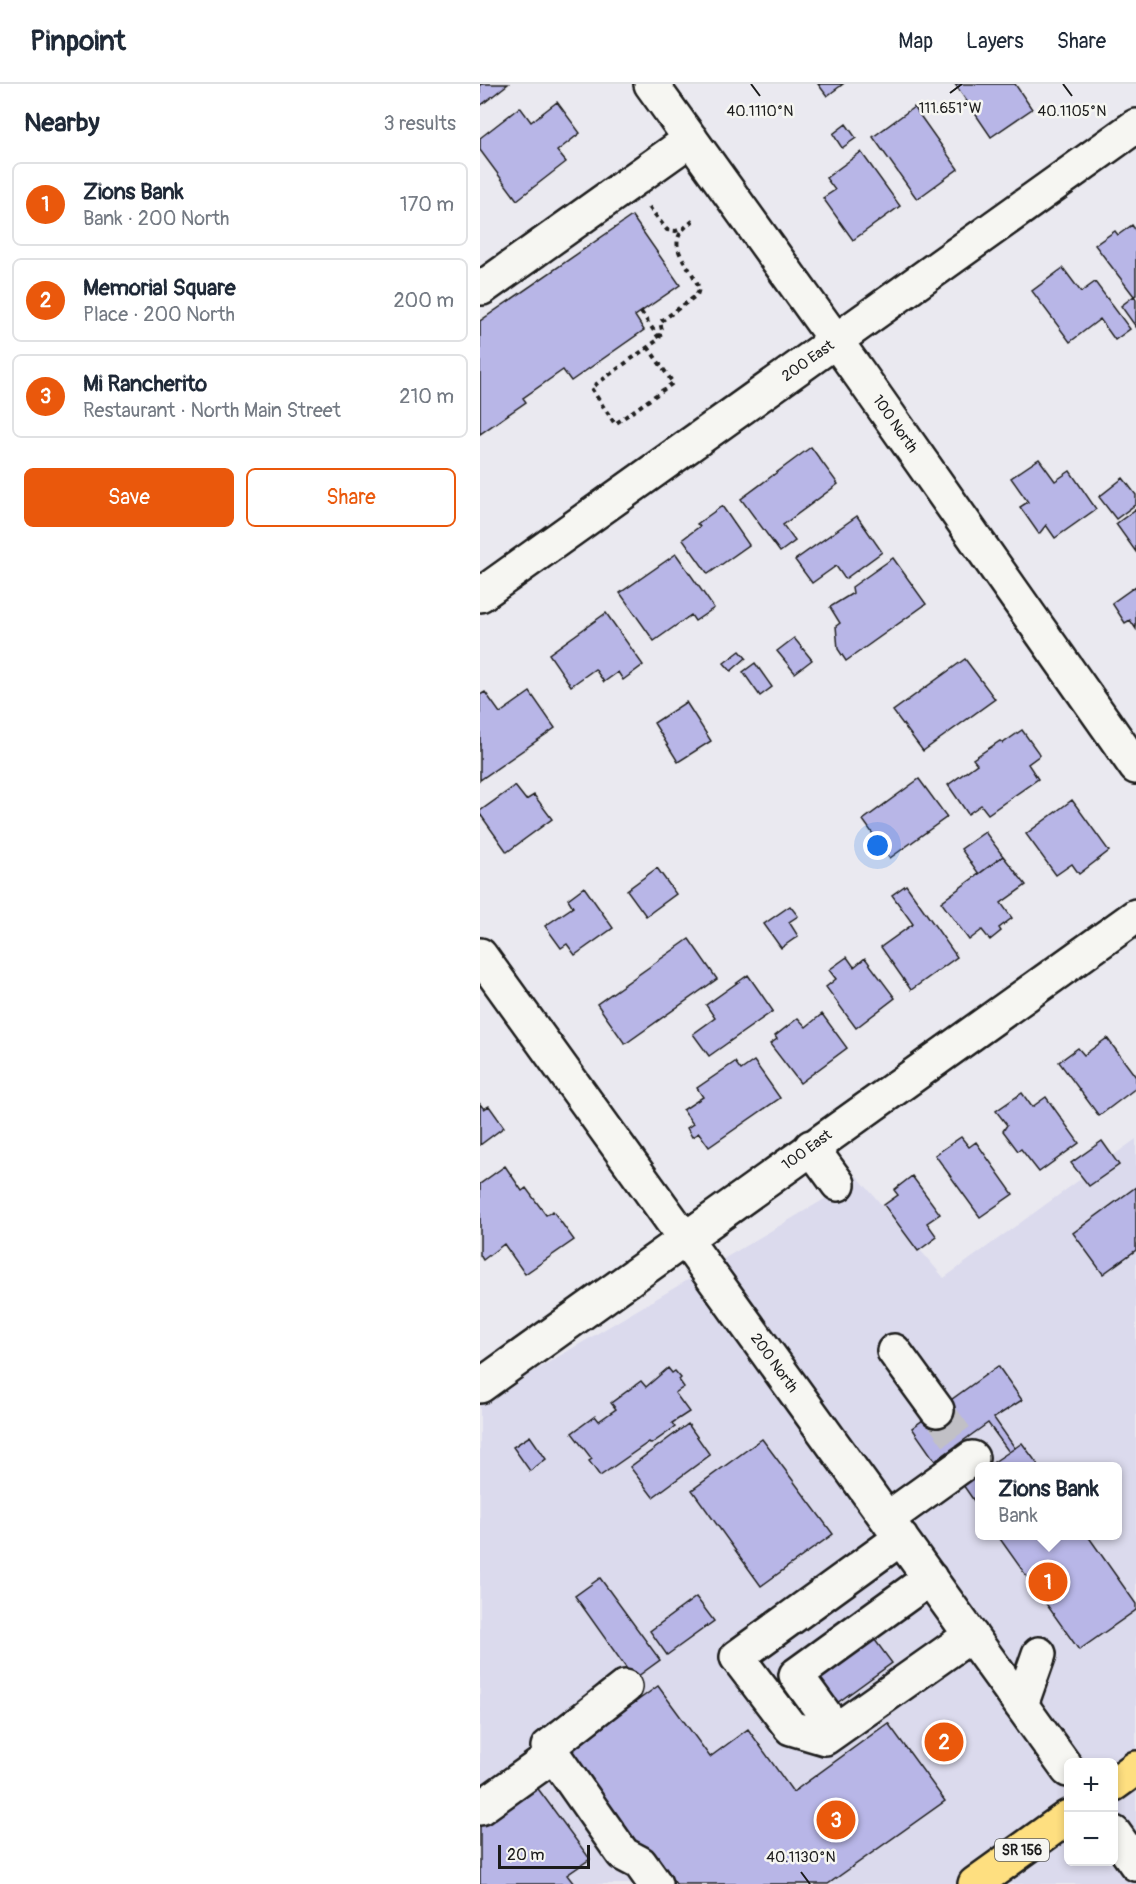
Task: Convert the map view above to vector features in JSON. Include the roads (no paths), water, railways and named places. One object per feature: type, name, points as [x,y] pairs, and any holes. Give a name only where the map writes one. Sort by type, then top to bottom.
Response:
[{"type":"main road","points":[[1118,1781],[1136,1768]]},
{"type":"main road","name":"SR 156","points":[[975,1884],[1064,1819]]},
{"type":"street","name":"100 North","points":[[651,84],[1136,767]]},
{"type":"street","name":"200 East","points":[[480,595],[1136,126]]},
{"type":"street","points":[[480,286],[482,288],[691,139]]},
{"type":"street","name":"100 East","points":[[480,1386],[1136,916]]},
{"type":"street","name":"200 North","points":[[480,955],[1064,1764]]},
{"type":"street","points":[[811,1147],[838,1184]]},
{"type":"street","points":[[894,1350],[938,1410]]},
{"type":"street","points":[[971,1635],[825,1738],[791,1728],[737,1657],[894,1528],[972,1458]]},
{"type":"street","points":[[836,1730],[796,1675],[930,1578]]},
{"type":"street","points":[[1021,1705],[1039,1653]]},
{"type":"street","points":[[626,1688],[548,1747],[623,1854],[640,1863],[655,1884]]},
{"type":"street","points":[[480,1808],[554,1755]]},
{"type":"street","points":[[1118,1840],[1136,1864]]},
{"type":"tunnel","points":[[937,1410],[972,1458]]},
{"type":"place","name":"Zions Bank","points":[[1048,1582]]},
{"type":"place","name":"Memorial Square","points":[[944,1742]]},
{"type":"place","name":"Mi Rancherito","points":[[836,1820]]}]
